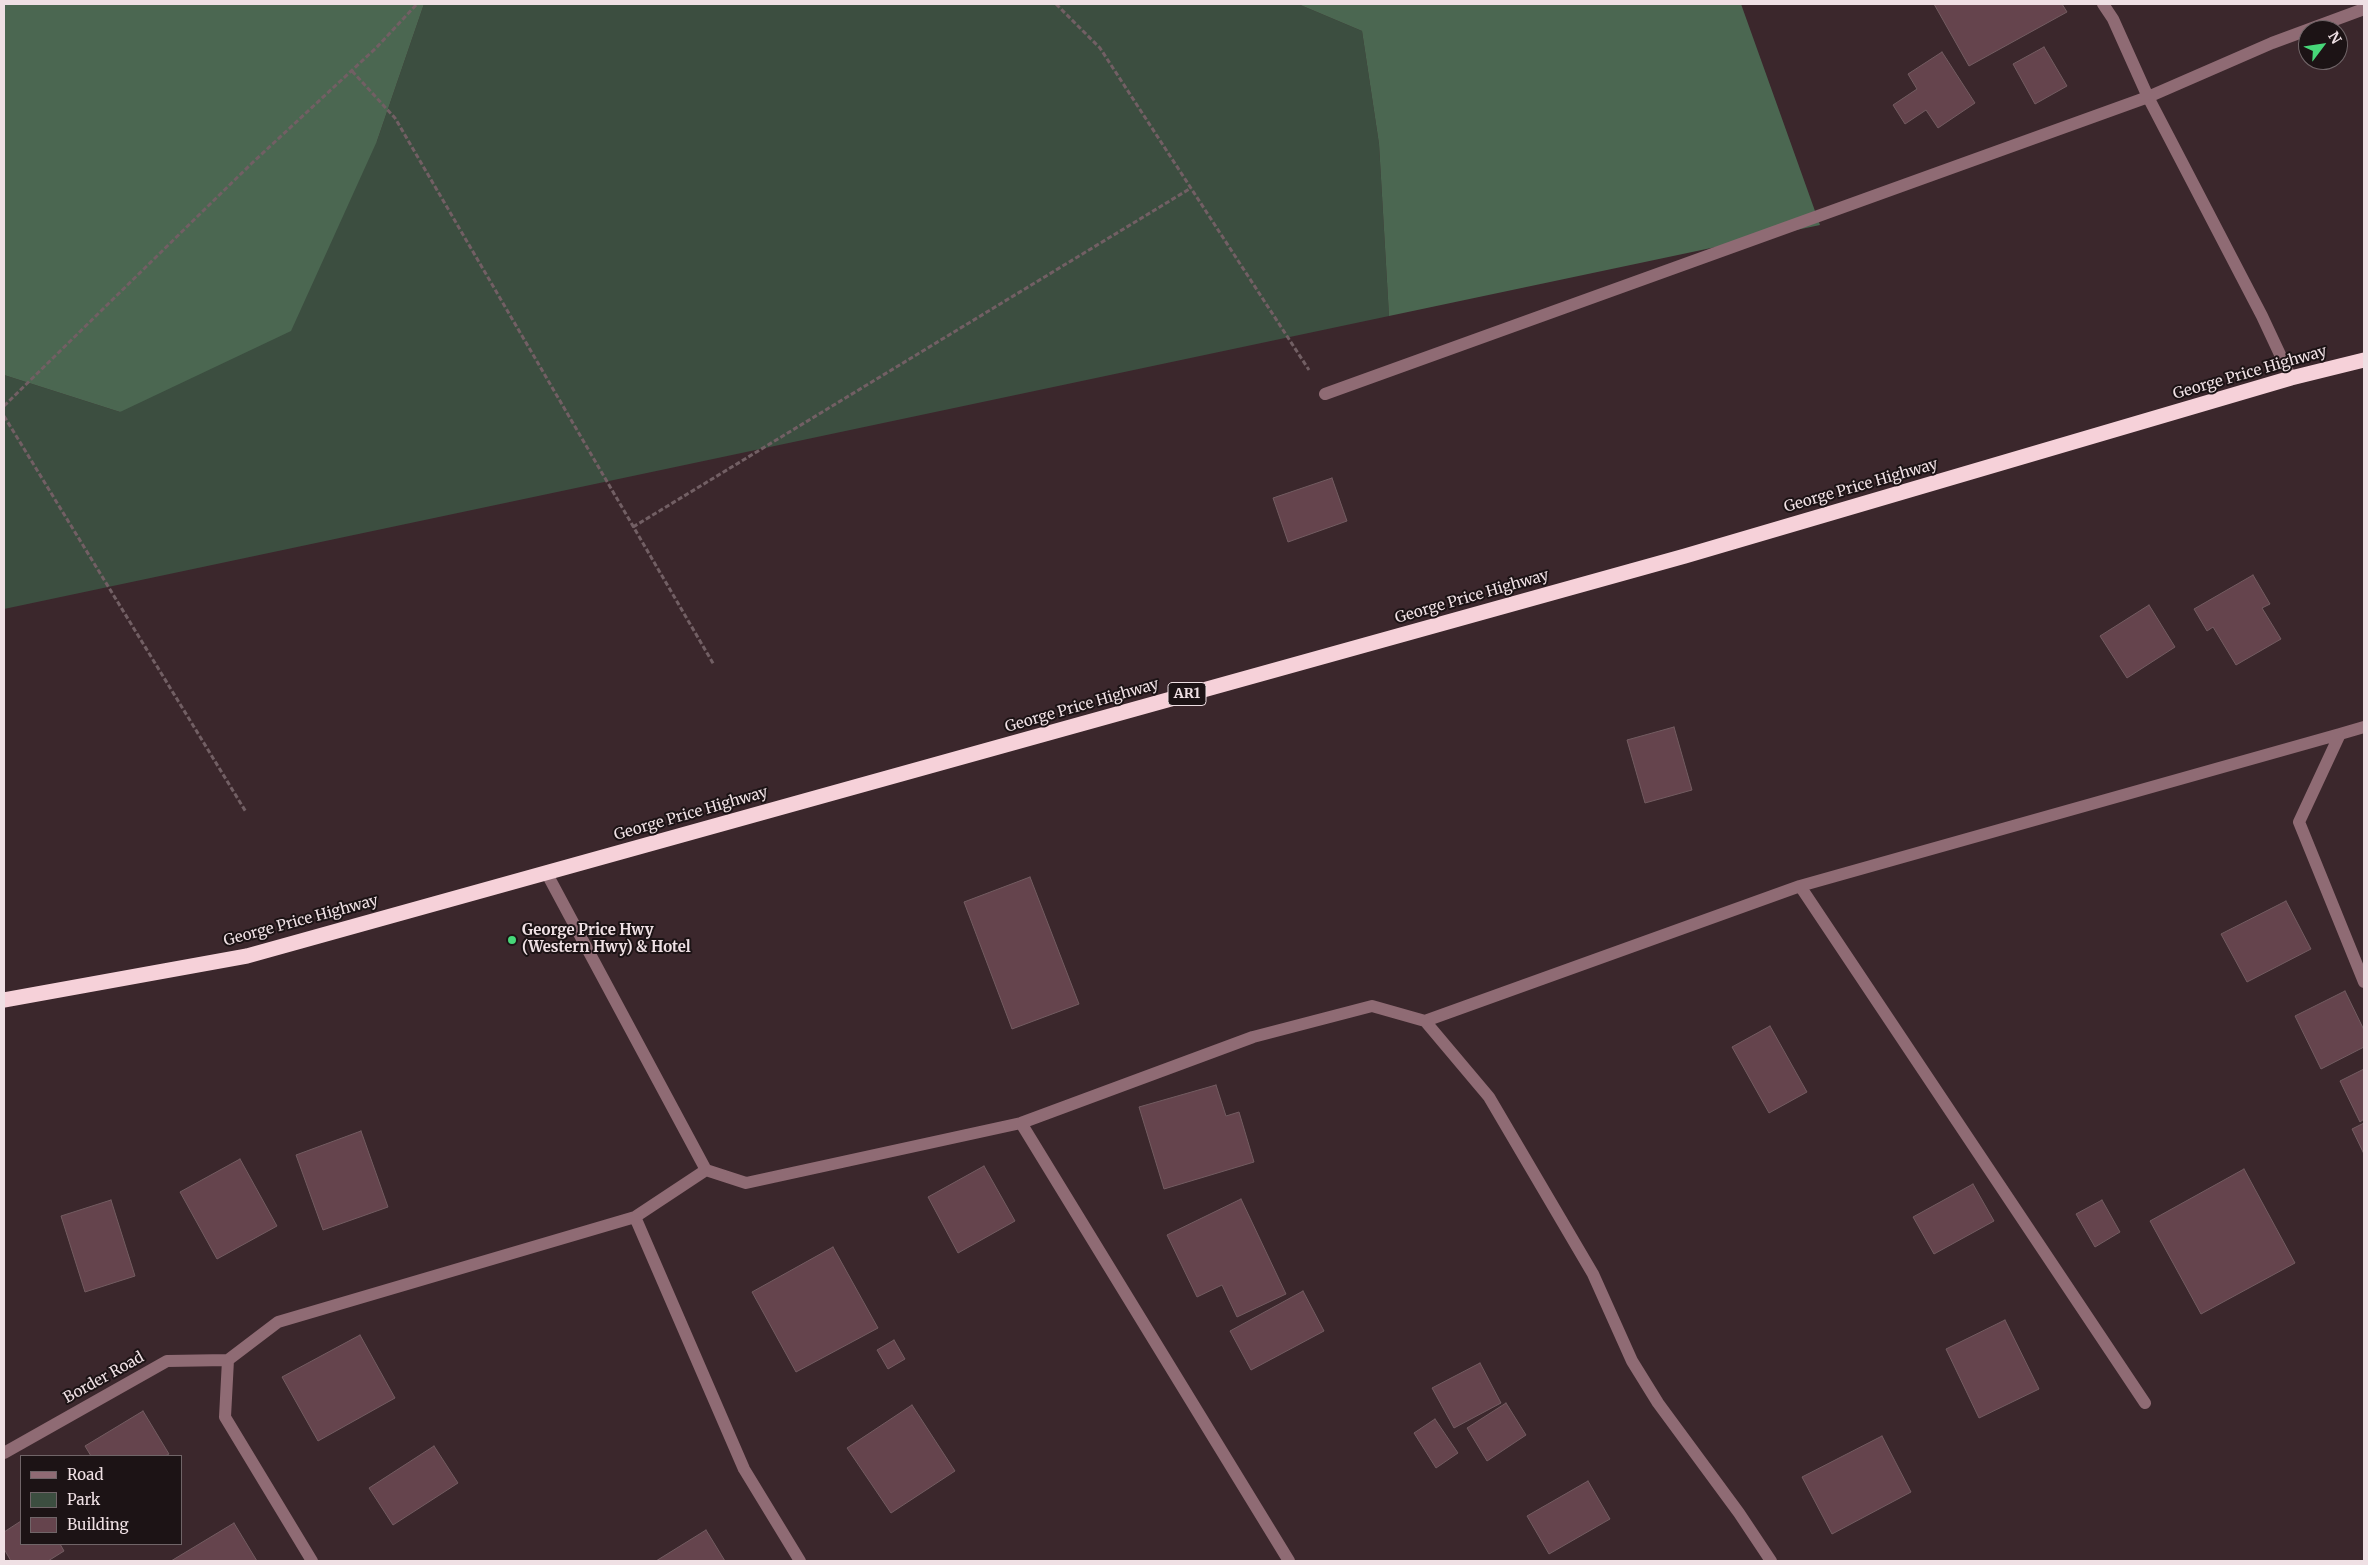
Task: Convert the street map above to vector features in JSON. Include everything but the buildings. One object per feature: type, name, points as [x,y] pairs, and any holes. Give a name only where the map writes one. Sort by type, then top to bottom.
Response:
[{"type":"highway","name":"George Price Highway","points":[[4,1000],[247,956],[1685,556],[2291,378],[2364,360]]},
{"type":"street","points":[[2103,4],[2113,19],[2148,97],[2262,316],[2291,378]]},
{"type":"street","points":[[1325,394],[2148,97],[2272,43],[2364,8]]},
{"type":"street","points":[[546,872],[706,1170],[746,1182],[1021,1123],[1254,1037],[1372,1006],[1425,1020],[1800,886],[2364,727]]},
{"type":"street","points":[[2340,734],[2299,822],[2364,982]]},
{"type":"street","points":[[1800,886],[2144,1403]]},
{"type":"street","points":[[1425,1020],[1488,1096],[1593,1274],[1632,1361],[1658,1403],[1771,1561]]},
{"type":"street","points":[[1021,1123],[1289,1561]]},
{"type":"street","points":[[312,1561],[225,1417],[228,1360],[278,1322],[636,1217],[706,1170]]},
{"type":"street","points":[[636,1217],[744,1469],[800,1561]]},
{"type":"street","name":"Border Road","points":[[4,1453],[167,1361],[228,1360]]},
{"type":"path","points":[[4,406],[251,164],[352,71],[417,4]]},
{"type":"path","points":[[1056,4],[1100,48],[1325,394]]},
{"type":"path","points":[[352,71],[395,118],[714,665]]},
{"type":"path","points":[[633,528],[1191,188]]},
{"type":"path","points":[[4,416],[246,812]]},
{"type":"green space","points":[[4,4],[424,4],[377,141],[291,331],[120,412],[4,375]]},
{"type":"green space","points":[[424,4],[1298,4],[1362,31],[1379,144],[1389,316],[4,609],[4,375],[120,412],[377,141]]},
{"type":"green space","points":[[1298,4],[1741,4],[1820,225],[1389,316],[1379,144],[1362,31]]},
{"type":"place","name":"George Price Hwy (Western Hwy) & Hotel","points":[[512,940]]}]
